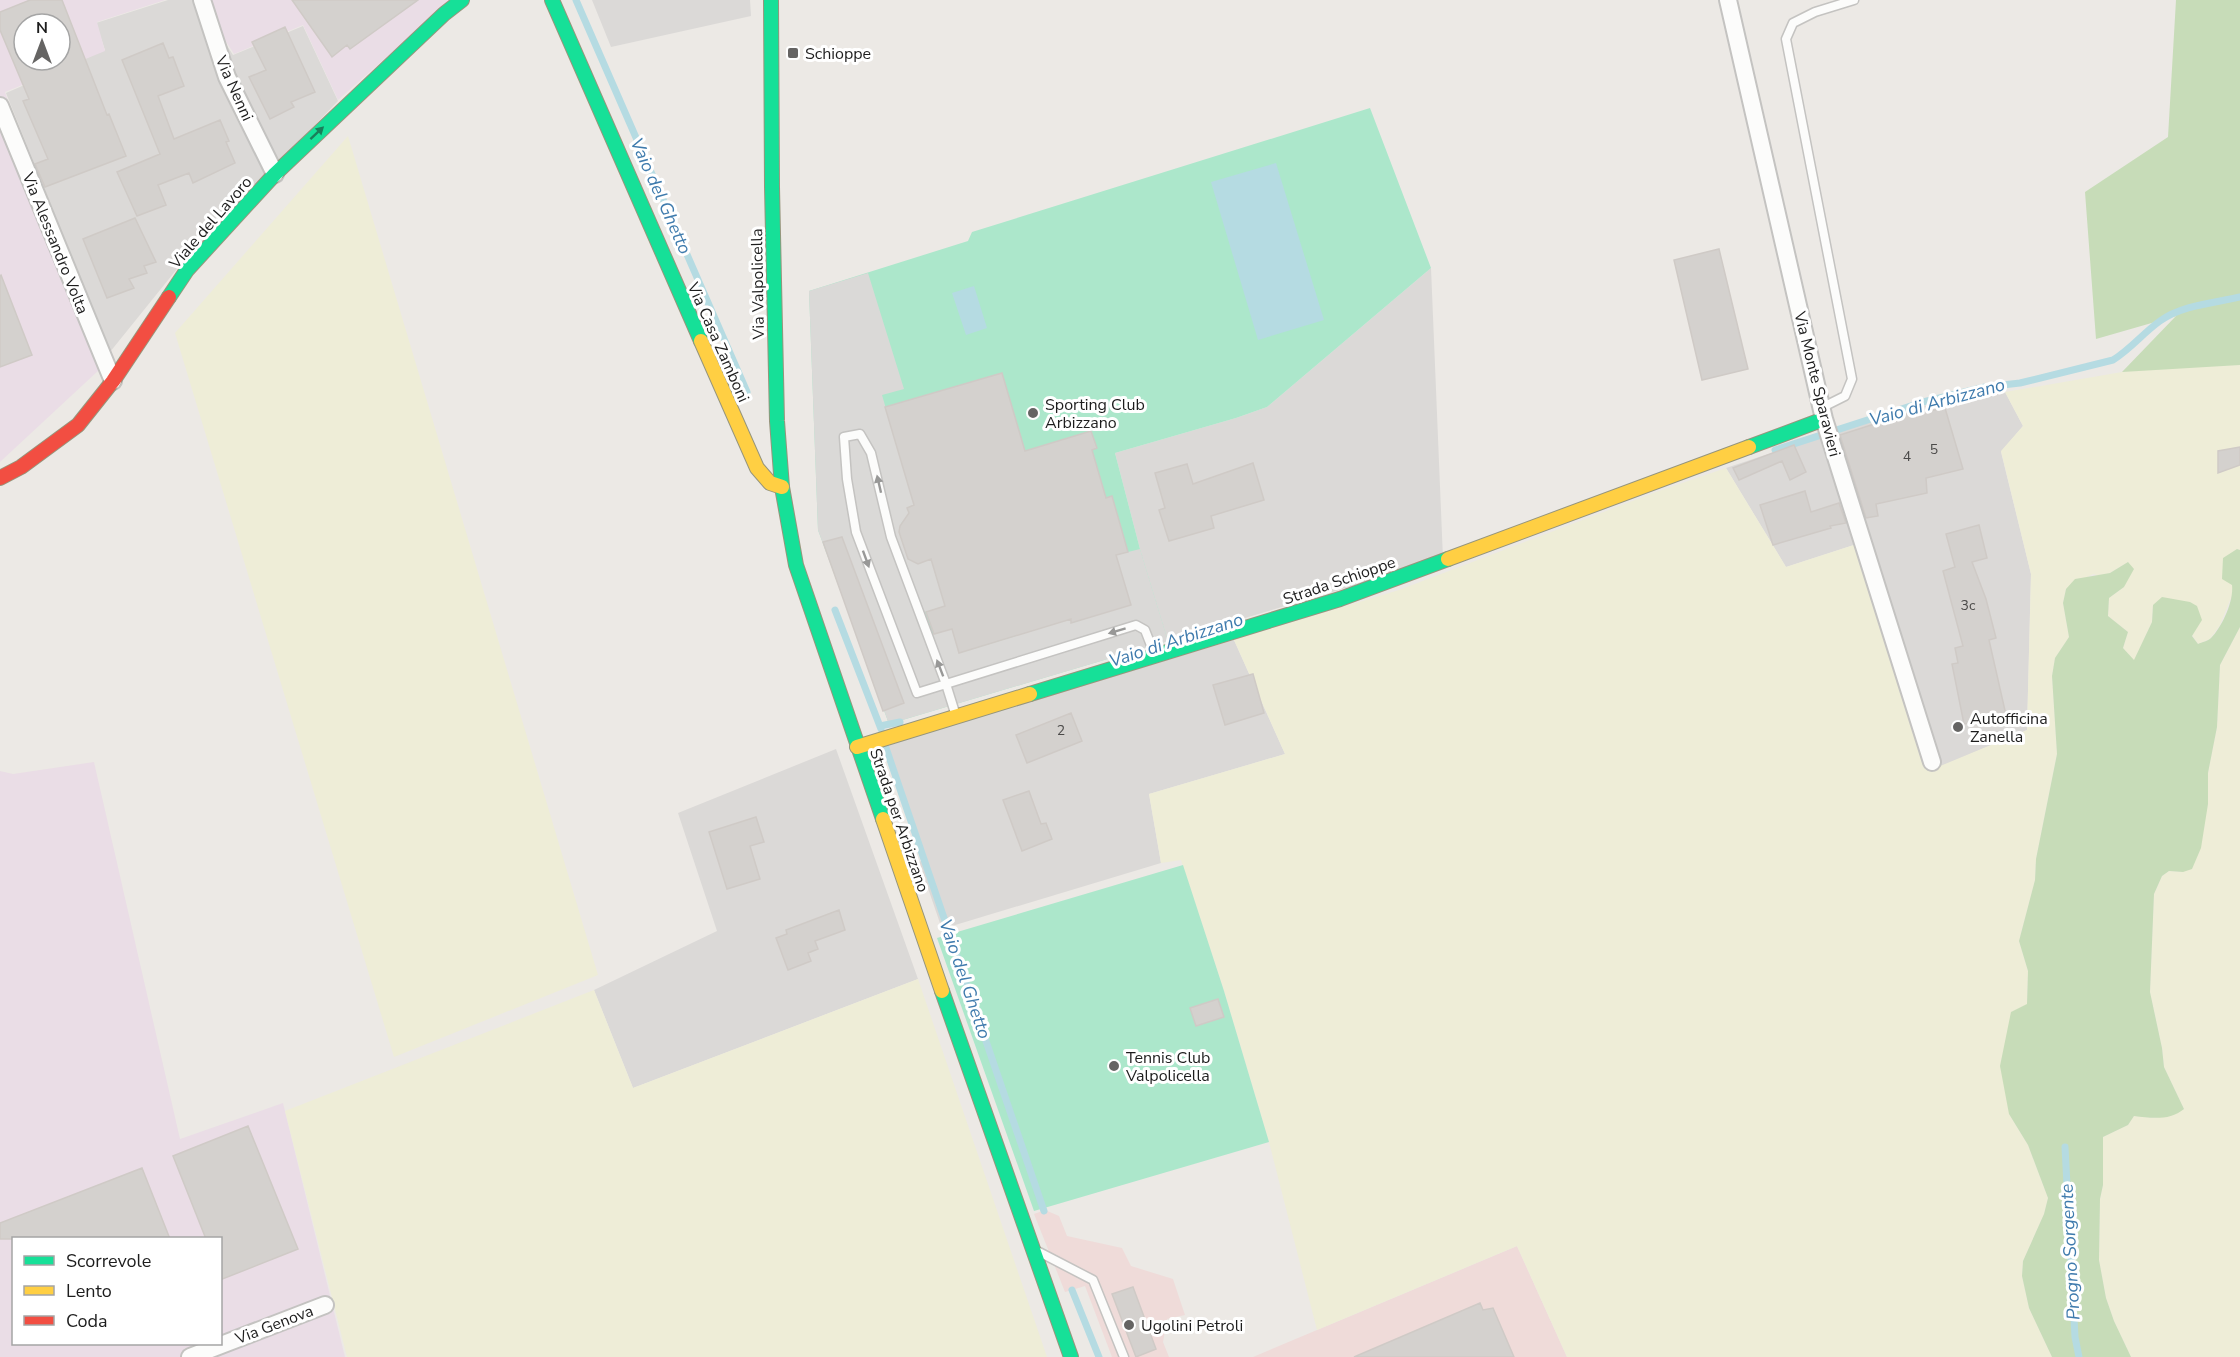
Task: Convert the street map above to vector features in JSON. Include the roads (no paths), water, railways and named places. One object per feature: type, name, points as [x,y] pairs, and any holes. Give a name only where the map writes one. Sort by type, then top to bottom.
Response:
[{"type":"street","name":"Via Nenni","points":[[202,0],[227,77],[275,174]]},
{"type":"street","name":"Viale del Lavoro","points":[[0,478],[21,467],[78,425],[113,381],[187,270],[275,174],[444,14],[462,0]]},
{"type":"street","name":"Via Casa Zamboni","points":[[552,0],[757,468],[770,483],[782,487]]},
{"type":"street","name":"Via Valpolicella","points":[[771,0],[776,374],[782,487],[796,565]]},
{"type":"street","name":"Via Monte Sparavieri","points":[[1728,0],[1823,413],[1932,762]]},
{"type":"street","name":"Via Alessandro Volta","points":[[0,106],[113,381]]},
{"type":"street","name":"Strada Schioppe","points":[[857,747],[1340,599],[1823,413]]},
{"type":"street","name":"Strada per Arbizzano","points":[[796,565],[857,747],[1071,1357]]},
{"type":"street","name":"Via Genova","points":[[222,1345],[325,1305]]},
{"type":"street","name":"Via Genova","points":[[190,1357],[221,1345]]},
{"type":"lane","points":[[1823,413],[1845,396],[1852,379],[1786,39],[1793,23],[1815,12],[1854,0]]},
{"type":"lane","points":[[956,716],[946,684],[891,537],[871,453],[860,434],[844,437],[847,479],[856,532],[917,693],[946,684],[1136,625],[1145,630],[1155,656]]},
{"type":"lane","points":[[1033,1249],[1093,1280],[1124,1357]]},
{"type":"water","points":[[1276,163],[1324,320],[1258,340],[1211,182]]},
{"type":"water","points":[[974,286],[987,328],[966,335],[952,293]]},
{"type":"waterway","name":"Vaio del Ghetto","points":[[576,0],[747,392]]},
{"type":"waterway","name":"Vaio di Arbizzano","points":[[1775,450],[1923,402],[1985,387],[2020,383],[2113,360],[2154,326],[2178,311],[2240,297]]},
{"type":"waterway","name":"Vaio del Ghetto","points":[[835,610],[881,729]]},
{"type":"waterway","name":"Vaio di Arbizzano","points":[[880,726],[900,722]]},
{"type":"waterway","name":"Vaio del Ghetto","points":[[886,748],[1044,1211]]},
{"type":"waterway","name":"Progno Sorgente","points":[[2065,1147],[2075,1337],[2079,1357]]},
{"type":"waterway","name":"Vaio del Ghetto","points":[[1072,1290],[1099,1357]]},
{"type":"place","name":"Schioppe","points":[[793,53]]},
{"type":"place","name":"Sporting Club Arbizzano","points":[[1033,413]]},
{"type":"place","name":"Autofficina Zanella","points":[[1958,727]]},
{"type":"place","name":"Tennis Club Valpolicella","points":[[1114,1066]]},
{"type":"place","name":"Ugolini Petroli","points":[[1129,1325]]}]
